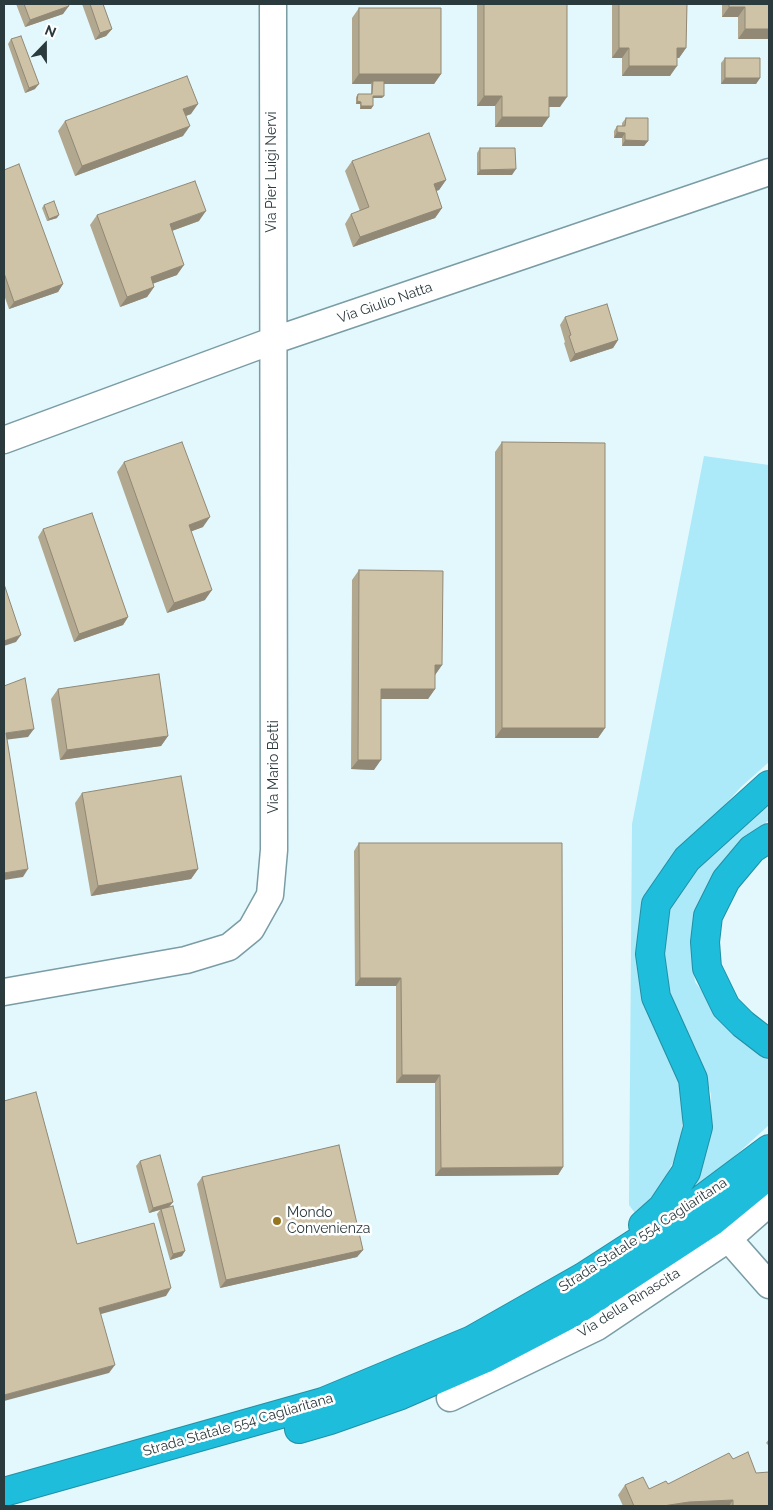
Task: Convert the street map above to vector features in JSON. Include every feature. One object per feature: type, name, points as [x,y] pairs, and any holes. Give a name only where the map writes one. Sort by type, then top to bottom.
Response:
[{"type":"highway","points":[[583,1278],[662,1208],[686,1172],[698,1127],[693,1079],[656,997],[650,954],[656,904],[687,859],[769,785]]},
{"type":"highway","points":[[769,838],[752,849],[726,880],[708,916],[705,942],[707,968],[726,1007],[743,1024],[769,1044]]},
{"type":"highway","name":"Strada Statale 554 Cagliaritana","points":[[4,1492],[323,1402],[472,1340],[583,1278],[690,1208],[769,1149]]},
{"type":"highway","name":"Strada Statale 554 Cagliaritana","points":[[20,1506],[330,1420],[401,1395],[484,1359],[574,1312],[721,1230],[769,1175]]},
{"type":"street","name":"Via Pier Luigi Nervi","points":[[272,341],[273,4]]},
{"type":"street","name":"Via Giulio Natta","points":[[4,440],[272,341],[769,172]]},
{"type":"street","name":"Via Mario Betti","points":[[4,992],[186,960],[229,947],[251,928],[270,895],[274,850],[272,341]]},
{"type":"street","name":"Via della Rinascita","points":[[450,1398],[597,1327],[721,1230],[769,1204]]},
{"type":"street","points":[[721,1230],[769,1285]]},
{"type":"shaded area","points":[[704,456],[769,465],[769,762],[741,787],[658,879],[641,929],[681,1077],[684,1105],[680,1147],[659,1191],[638,1217],[629,1205],[632,824]]},
{"type":"shaded area","points":[[769,795],[769,820],[732,851],[704,898],[691,946],[695,982],[731,1029],[769,1055],[769,1125],[691,1196],[685,1190],[710,1128],[711,1094],[696,1049],[679,1017],[661,965],[661,932],[673,896],[697,859]]},
{"type":"building","points":[[24,4],[68,4],[69,6],[30,20]]},
{"type":"building","points":[[90,4],[103,4],[112,29],[100,33]]},
{"type":"building","points":[[484,4],[567,4],[567,97],[549,97],[549,117],[502,117],[502,96],[484,96]]},
{"type":"building","points":[[619,4],[687,4],[686,48],[677,48],[677,66],[629,66],[629,48],[619,48]]},
{"type":"building","points":[[729,4],[769,4],[769,29],[745,29],[745,7],[729,7]]},
{"type":"building","points":[[359,8],[441,8],[441,74],[359,74]]},
{"type":"building","points":[[21,36],[39,84],[29,88],[11,39]]},
{"type":"building","points":[[725,58],[760,58],[760,78],[725,78]]},
{"type":"building","points":[[187,76],[198,104],[183,109],[190,126],[82,166],[65,121]]},
{"type":"building","points":[[373,81],[384,81],[384,96],[373,96],[373,106],[361,106],[361,102],[357,101],[358,94],[372,94]]},
{"type":"building","points":[[626,118],[648,118],[648,141],[625,140],[625,133],[617,132],[617,126],[625,126]]},
{"type":"building","points":[[429,133],[446,180],[434,184],[442,208],[360,237],[351,214],[369,207],[352,161]]},
{"type":"building","points":[[480,148],[515,148],[516,169],[480,170]]},
{"type":"building","points":[[19,164],[63,284],[14,302],[4,273],[4,170]]},
{"type":"building","points":[[195,181],[206,211],[170,224],[184,265],[151,277],[154,287],[127,297],[97,215]]},
{"type":"building","points":[[54,201],[59,215],[49,219],[44,205]]},
{"type":"building","points":[[607,304],[618,340],[575,354],[565,317]]},
{"type":"building","points":[[182,442],[210,517],[189,525],[212,590],[174,603],[124,462]]},
{"type":"building","points":[[502,442],[605,443],[605,728],[502,728]]},
{"type":"building","points":[[92,513],[128,617],[79,634],[43,529]]},
{"type":"building","points":[[359,570],[443,571],[442,665],[435,665],[435,689],[381,689],[381,760],[358,760]]},
{"type":"building","points":[[4,584],[21,635],[4,641]]},
{"type":"building","points":[[159,674],[168,736],[67,750],[58,689]]},
{"type":"building","points":[[25,678],[34,729],[6,733],[28,869],[4,873],[4,686]]},
{"type":"building","points":[[181,776],[198,869],[98,886],[82,793]]},
{"type":"building","points":[[359,843],[562,843],[563,1167],[441,1168],[440,1075],[402,1075],[401,978],[360,978]]},
{"type":"building","points":[[36,1092],[77,1244],[154,1223],[171,1288],[99,1308],[115,1365],[4,1395],[4,1101]]},
{"type":"building","name":"Mondo Convenienza","points":[[339,1145],[363,1250],[226,1280],[202,1177]]},
{"type":"building","points":[[160,1155],[173,1202],[153,1208],[140,1161]]},
{"type":"building","points":[[173,1206],[185,1251],[173,1254],[161,1209]]},
{"type":"building","points":[[748,1452],[756,1473],[769,1472],[769,1506],[733,1506],[733,1500],[689,1502],[663,1506],[634,1506],[625,1485],[643,1477],[649,1489],[666,1481],[668,1484],[729,1453],[733,1459]]},
{"type":"place","name":"Mondo Convenienza","points":[[277,1221]]}]
